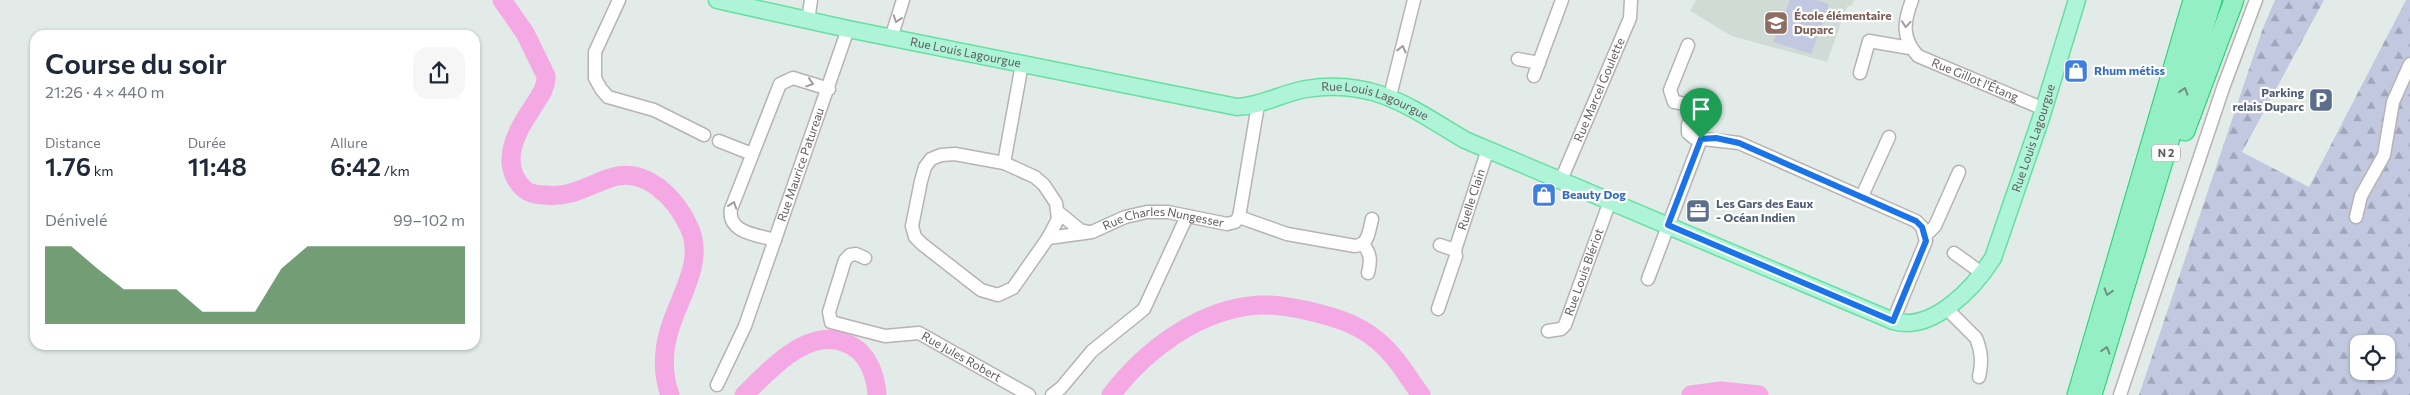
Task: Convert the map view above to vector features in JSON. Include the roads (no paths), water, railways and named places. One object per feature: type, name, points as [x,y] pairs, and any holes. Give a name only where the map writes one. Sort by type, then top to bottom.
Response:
[{"type":"highway","points":[[2122,245],[2167,74],[2183,0]]},
{"type":"highway","name":"N 2","points":[[2077,395],[2193,0]]},
{"type":"highway","name":"N 2","points":[[2092,395],[2212,0]]},
{"type":"highway","points":[[2119,305],[2234,0]]},
{"type":"main road","name":"Rue Louis Lagourgue","points":[[721,0],[808,21],[1237,108],[1258,105],[1293,91],[1308,88],[1361,89],[1390,96],[1465,140],[1902,324],[1922,322],[1946,308],[1983,274],[1993,258],[2044,109],[2077,0]]},
{"type":"street","points":[[619,0],[595,52],[595,78],[601,88],[608,97],[654,110],[704,135]]},
{"type":"street","points":[[808,21],[812,0]]},
{"type":"street","points":[[891,38],[903,0]]},
{"type":"street","points":[[1390,96],[1414,0]]},
{"type":"street","points":[[1534,76],[1562,0]]},
{"type":"street","name":"Rue Marcel Goulette","points":[[1561,180],[1630,18],[1631,0]]},
{"type":"street","points":[[1910,48],[1907,42],[1905,24],[1912,0]]},
{"type":"street","points":[[2120,395],[2223,88],[2256,0]]},
{"type":"street","name":"Rue Maurice Patureau","points":[[717,385],[745,326],[829,89],[848,29]]},
{"type":"street","name":"Rue Gillot l'Étang","points":[[1860,72],[1870,41],[1910,48],[1918,56],[1936,65],[2044,109]]},
{"type":"street","points":[[1688,45],[1671,85],[1670,95],[1674,102],[1688,105],[1691,108],[1693,112],[1688,125],[1688,133],[1694,138],[1722,139],[1739,143],[1916,221],[1926,235]]},
{"type":"street","points":[[1518,59],[1539,63]]},
{"type":"street","points":[[1004,163],[1022,64]]},
{"type":"street","points":[[2356,216],[2361,196],[2384,155],[2393,102],[2410,64]]},
{"type":"street","points":[[775,240],[737,229],[731,220],[731,209],[780,84],[784,80],[798,79],[829,89]]},
{"type":"street","name":"Rue Charles Nungesser","points":[[1048,238],[1092,232],[1125,217],[1147,212],[1168,212],[1227,224],[1235,222],[1239,217],[1258,105]]},
{"type":"street","points":[[1862,196],[1889,137]]},
{"type":"street","points":[[1648,279],[1701,139]]},
{"type":"street","points":[[719,141],[752,154]]},
{"type":"street","name":"Ruelle Clain","points":[[1438,309],[1488,149]]},
{"type":"street","points":[[955,154],[1004,163],[1035,177],[1051,194],[1058,212],[1058,219],[1048,238],[1013,288],[998,295],[981,290],[915,237],[912,226],[925,168],[931,159],[941,155],[955,154]]},
{"type":"street","points":[[1893,321],[1923,251],[1926,235],[1935,226],[1959,172]]},
{"type":"street","name":"Rue Louis Blériot","points":[[1548,331],[1560,329],[1564,325],[1610,201]]},
{"type":"street","name":"Rue Charles Nungesser","points":[[1058,212],[1080,230],[1092,232]]},
{"type":"street","points":[[1052,395],[1061,388],[1092,351],[1144,309],[1187,216]]},
{"type":"street","points":[[1239,217],[1286,234],[1355,246],[1363,244],[1368,236],[1372,218]]},
{"type":"street","points":[[1363,244],[1368,250],[1371,260],[1368,273]]},
{"type":"street","points":[[1440,245],[1455,250]]},
{"type":"street","points":[[1954,253],[1983,274]]},
{"type":"street","name":"Rue Jules Robert","points":[[865,258],[856,254],[850,255],[845,260],[829,312],[831,322],[885,336],[919,333],[1029,395]]},
{"type":"street","points":[[1946,308],[1978,344],[1982,364],[1980,377]]},
{"type":"waterway","points":[[502,0],[525,33],[546,76],[543,90],[520,129],[512,149],[512,170],[516,180],[529,192],[562,195],[578,191],[610,178],[623,175],[635,176],[647,180],[667,195],[676,205],[689,227],[693,240],[693,265],[670,328],[665,353],[667,387],[670,395]]},
{"type":"waterway","points":[[1111,395],[1141,362],[1176,334],[1217,314],[1238,308],[1260,305],[1287,307],[1322,314],[1348,323],[1363,331],[1378,341],[1390,353],[1421,395]]},
{"type":"waterway","points":[[744,395],[781,360],[796,350],[826,339],[842,341],[862,354],[872,370],[877,395]]},
{"type":"waterway","points":[[1691,395],[1721,391],[1759,395]]},
{"type":"place","name":"École élémentaire Duparc","points":[[1776,23]]},
{"type":"place","name":"Rhum métiss","points":[[2076,71]]},
{"type":"place","name":"Parking relais Duparc","points":[[2321,100]]},
{"type":"place","name":"Beauty Dog","points":[[1544,195]]},
{"type":"place","name":"Les Gars des Eaux - Océan Indien","points":[[1698,211]]}]
